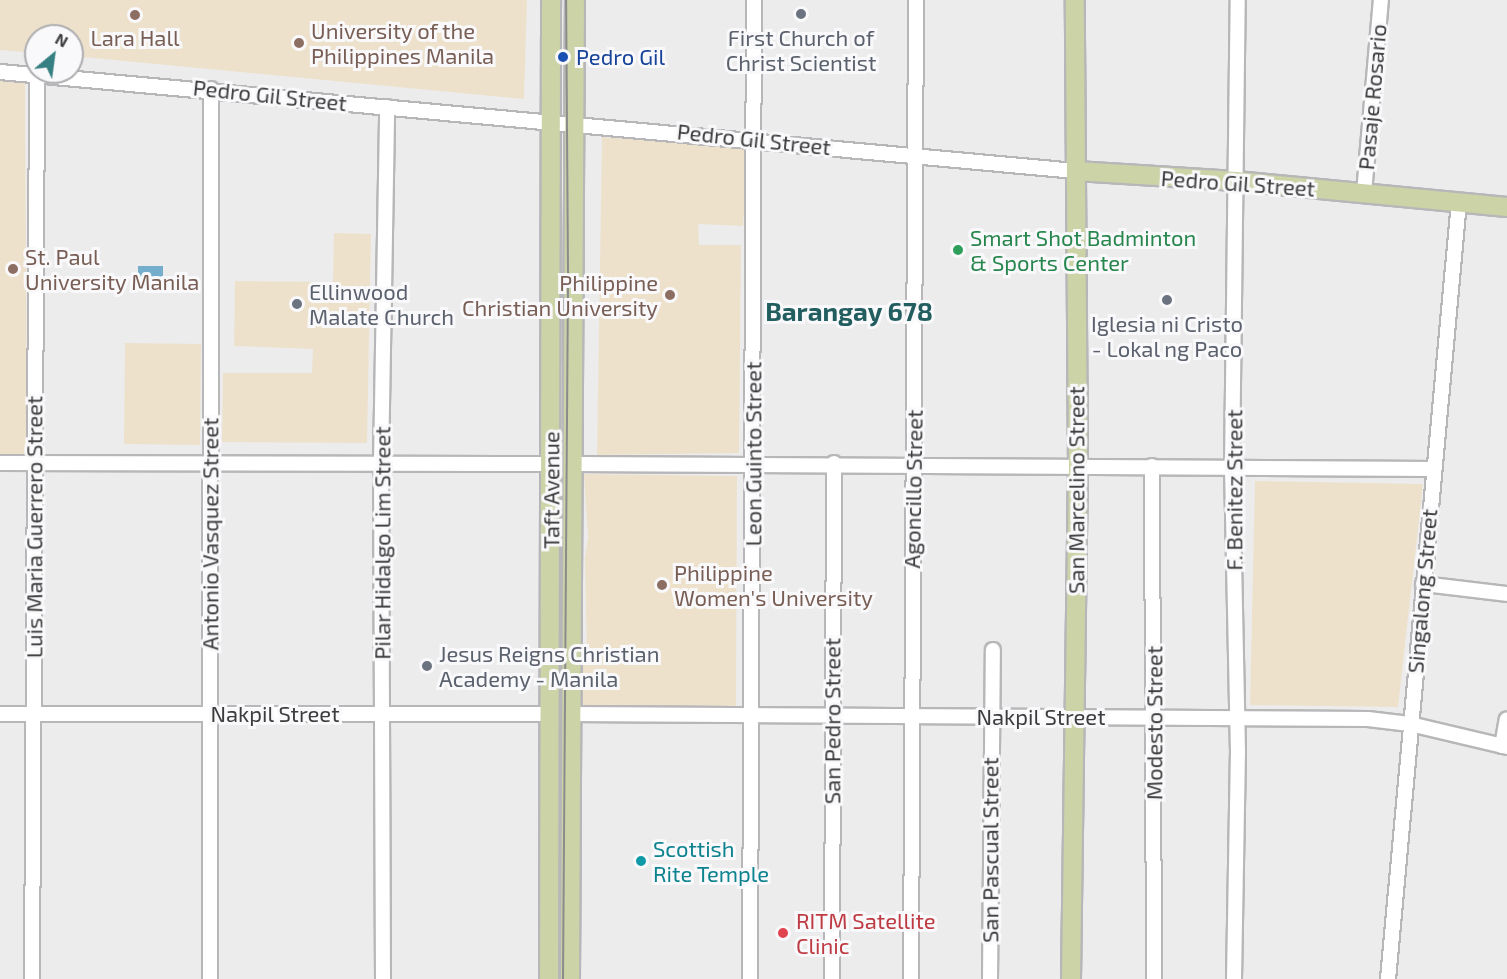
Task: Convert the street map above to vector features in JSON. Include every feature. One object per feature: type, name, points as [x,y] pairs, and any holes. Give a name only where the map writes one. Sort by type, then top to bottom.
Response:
[{"type":"main road","name":"Taft Avenue","points":[[549,979],[553,121],[551,0]]},
{"type":"main road","name":"Taft Avenue","points":[[570,979],[575,464],[575,0]]},
{"type":"main road","name":"San Marcelino Street","points":[[1071,979],[1078,466],[1075,0]]},
{"type":"main road","name":"Pedro Gil Street","points":[[1076,171],[1236,181],[1507,207]]},
{"type":"street","name":"Leon Guinto Street","points":[[750,979],[754,715],[754,0]]},
{"type":"street","name":"Agoncillo Street","points":[[911,979],[910,716],[914,464],[916,0]]},
{"type":"street","name":"F. Benitez Street","points":[[1234,979],[1238,720],[1233,467],[1238,0]]},
{"type":"street","name":"Pasaje Rosario","points":[[1364,193],[1381,0]]},
{"type":"street","name":"Pedro Gil Street","points":[[0,72],[24,74]]},
{"type":"street","name":"Pedro Gil Street","points":[[84,79],[754,138],[1076,171]]},
{"type":"street","name":"Luis Maria Guerrero Street","points":[[32,979],[37,84]]},
{"type":"street","name":"Antonio Vasquez Street","points":[[210,979],[211,89]]},
{"type":"street","name":"Pilar Hidalgo Lim Street","points":[[383,979],[381,463],[387,107]]},
{"type":"street","name":"Singalong Street","points":[[1388,979],[1459,202]]},
{"type":"street","points":[[575,464],[753,462],[1433,469]]},
{"type":"street","points":[[0,463],[551,464]]},
{"type":"street","name":"San Pedro Street","points":[[832,979],[834,463]]},
{"type":"street","name":"Modesto Street","points":[[1152,466],[1154,979]]},
{"type":"street","points":[[1423,584],[1507,594]]},
{"type":"street","name":"San Pascual Street","points":[[990,979],[993,650]]},
{"type":"street","name":"Nakpil Street","points":[[0,714],[550,714]]},
{"type":"street","name":"Nakpil Street","points":[[571,714],[1154,717],[1238,720],[1368,719],[1410,724],[1505,747]]},
{"type":"street","points":[[1505,747],[1507,719]]},
{"type":"shaded area","name":"University of the Philippines Manila","points":[[0,0],[527,0],[524,99],[84,57],[84,24],[24,24],[24,52],[0,50]]},
{"type":"shaded area","name":"St. Paul University Manila","points":[[0,77],[24,80],[25,84],[27,459],[0,459]]},
{"type":"shaded area","name":"Philippine Christian University","points":[[602,137],[748,147],[743,226],[698,224],[699,245],[741,245],[739,453],[597,455]]},
{"type":"shaded area","points":[[334,233],[371,234],[367,443],[222,442],[223,373],[312,373],[313,349],[234,346],[235,281],[333,282]]},
{"type":"shaded area","points":[[125,343],[201,344],[200,445],[124,444]]},
{"type":"shaded area","name":"Philippine Women's University","points":[[584,474],[737,476],[736,707],[582,705],[582,664],[587,664],[585,558],[588,537]]},
{"type":"shaded area","points":[[1255,481],[1423,484],[1398,707],[1250,705]]},
{"type":"water","points":[[138,266],[163,266],[163,285],[138,284]]},
{"type":"tram line","points":[[563,979],[568,272],[566,0]]},
{"type":"place","name":"First Church of Christ Scientist","points":[[801,14]]},
{"type":"place","name":"Lara Hall","points":[[135,15]]},
{"type":"place","name":"University of the Philippines Manila","points":[[299,43]]},
{"type":"place","name":"Pedro Gil","points":[[563,57]]},
{"type":"place","name":"Smart Shot Badminton & Sports Center","points":[[958,250]]},
{"type":"place","name":"St. Paul University Manila","points":[[13,269]]},
{"type":"place","name":"Philippine Christian University","points":[[670,295]]},
{"type":"place","name":"Iglesia ni Cristo - Lokal ng Paco","points":[[1167,300]]},
{"type":"place","name":"Ellinwood Malate Church","points":[[297,304]]},
{"type":"place","name":"Philippine Women's University","points":[[662,585]]},
{"type":"place","name":"Jesus Reigns Christian Academy - Manila","points":[[427,666]]},
{"type":"place","name":"Scottish Rite Temple","points":[[641,861]]},
{"type":"place","name":"RITM Satellite Clinic","points":[[783,933]]},
{"type":"district","name":"Barangay 678","points":[[849,311]]}]
